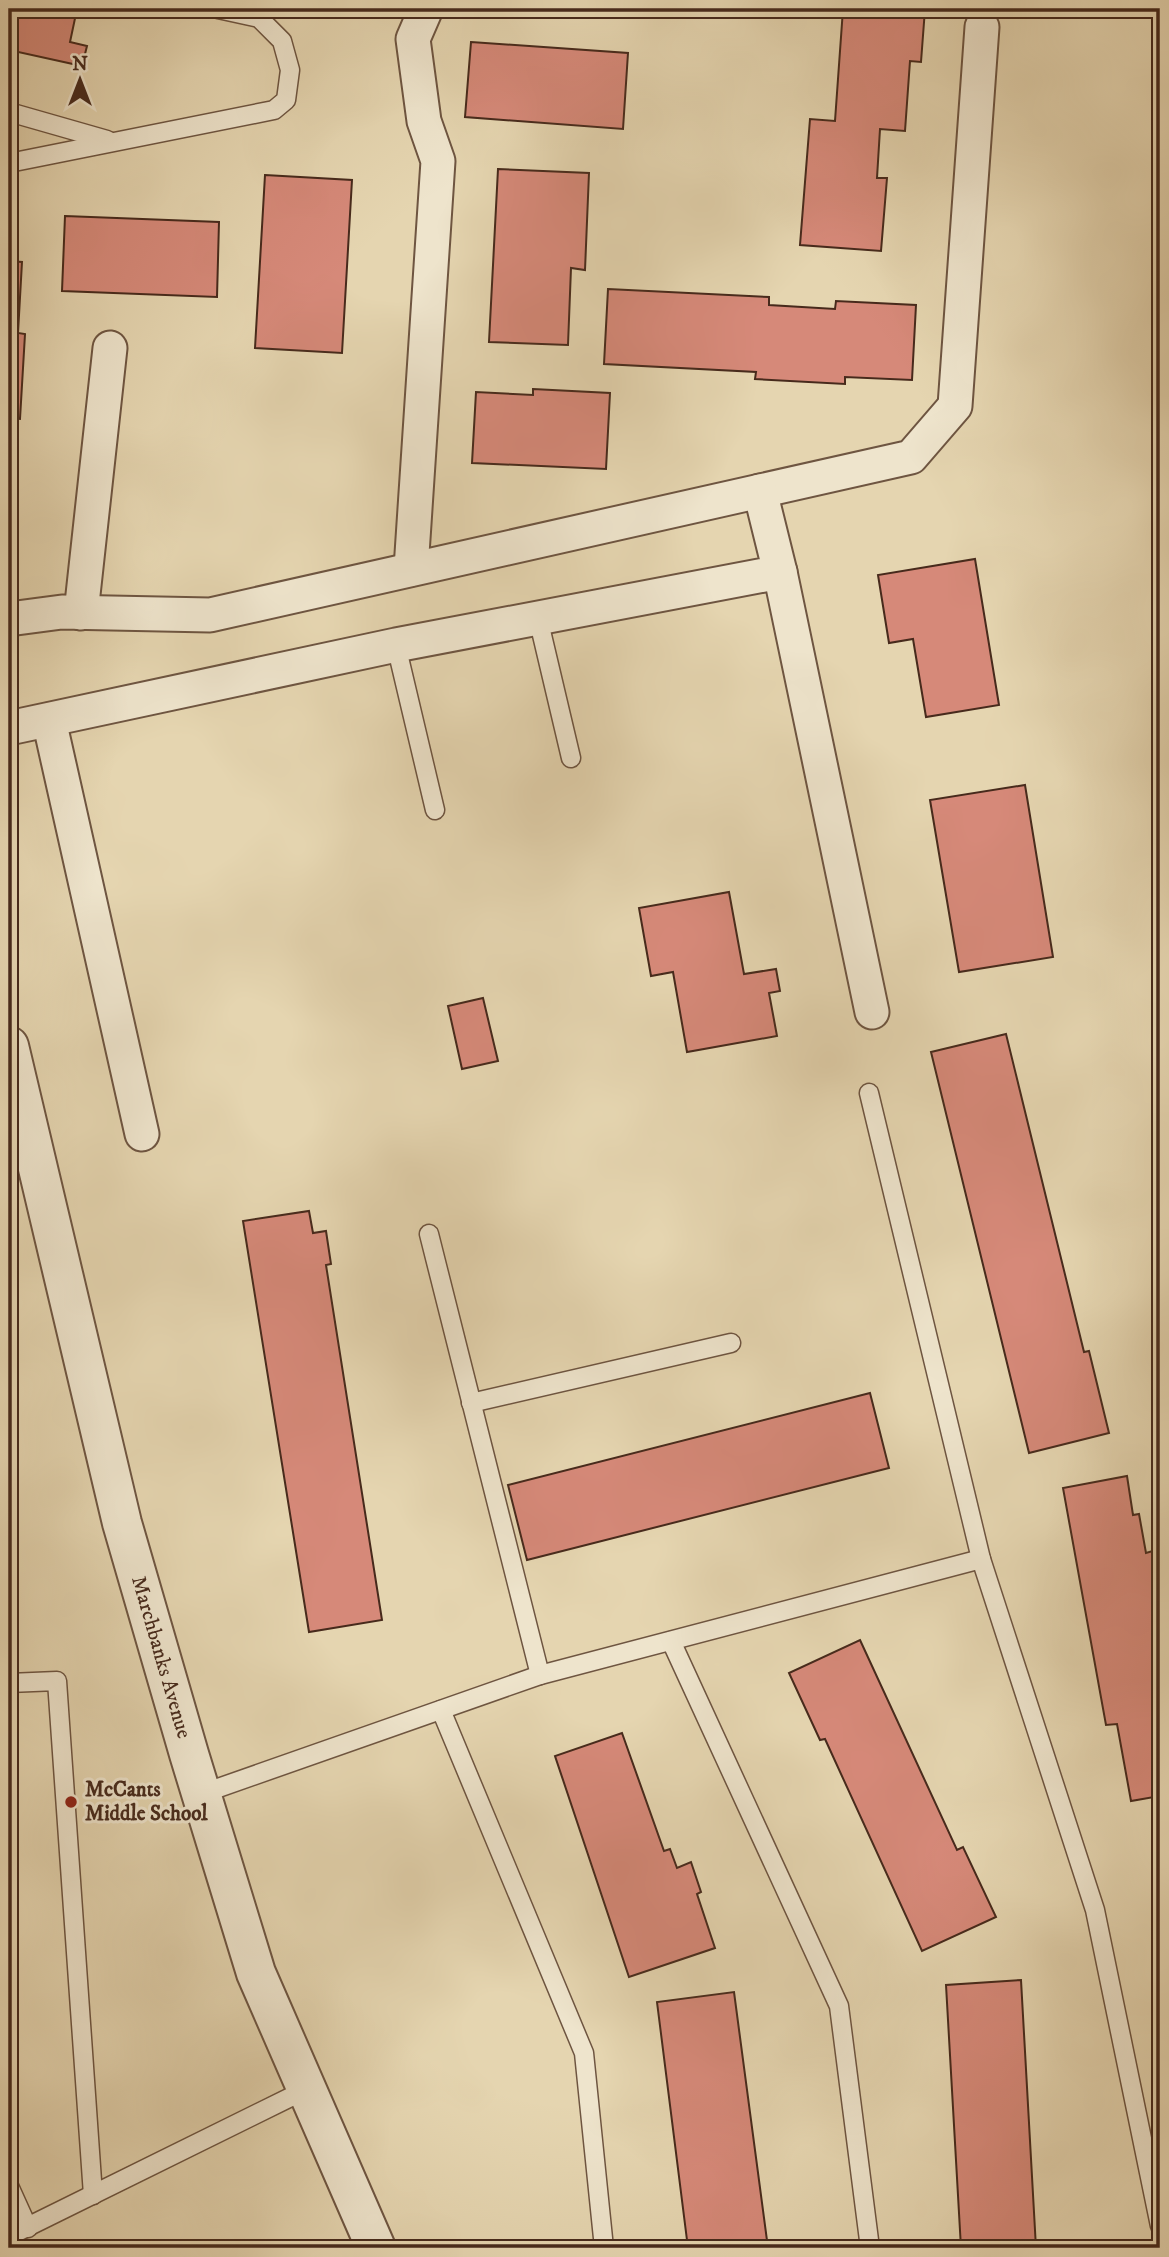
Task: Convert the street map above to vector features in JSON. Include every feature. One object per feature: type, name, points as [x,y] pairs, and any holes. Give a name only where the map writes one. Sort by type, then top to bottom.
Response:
[{"type":"street","points":[[411,569],[438,161],[424,121],[413,39],[426,9]]},
{"type":"street","points":[[9,619],[62,612],[210,615],[911,457],[955,406],[982,27]]},
{"type":"street","points":[[81,612],[110,348]]},
{"type":"street","points":[[760,491],[780,572],[872,1012]]},
{"type":"street","points":[[9,728],[396,645],[780,572]]},
{"type":"street","points":[[49,720],[142,1134]]},
{"type":"street","name":"Marchbanks Avenue","points":[[9,1046],[122,1523],[201,1794],[256,1973],[376,2248]]},
{"type":"lane","points":[[9,163],[274,110],[286,100],[290,71],[282,41],[260,18],[218,9]]},
{"type":"lane","points":[[9,112],[110,141]]},
{"type":"lane","points":[[538,618],[571,758]]},
{"type":"lane","points":[[396,645],[435,810]]},
{"type":"lane","points":[[869,1093],[981,1559],[1095,1910],[1160,2226]]},
{"type":"lane","points":[[429,1234],[540,1675]]},
{"type":"lane","points":[[471,1403],[731,1343]]},
{"type":"lane","points":[[201,1794],[540,1675],[981,1559]]},
{"type":"lane","points":[[671,1641],[838,2006],[870,2248]]},
{"type":"lane","points":[[9,1683],[57,1681],[93,2195]]},
{"type":"lane","points":[[441,1710],[584,2053],[604,2248]]},
{"type":"lane","points":[[9,2236],[307,2089]]},
{"type":"lane","points":[[9,2186],[27,2228]]},
{"type":"building","points":[[9,9],[77,9],[70,42],[87,46],[82,66],[9,50]]},
{"type":"building","points":[[843,9],[925,9],[921,62],[910,61],[905,131],[880,129],[877,178],[887,178],[881,251],[800,245],[810,119],[835,121]]},
{"type":"building","points":[[471,42],[628,53],[623,129],[465,117]]},
{"type":"building","points":[[498,169],[589,173],[585,270],[571,268],[568,345],[489,342]]},
{"type":"building","points":[[265,175],[352,180],[342,353],[255,348]]},
{"type":"building","points":[[65,216],[219,222],[217,297],[62,291]]},
{"type":"building","points":[[9,261],[22,262],[18,333],[25,334],[20,419],[9,418]]},
{"type":"building","points":[[608,289],[769,297],[769,305],[835,309],[836,301],[916,305],[912,380],[845,377],[845,384],[755,379],[756,372],[604,364]]},
{"type":"building","points":[[533,389],[610,393],[606,469],[472,463],[476,392],[533,395]]},
{"type":"building","points":[[975,559],[999,705],[926,717],[913,639],[889,643],[878,575]]},
{"type":"building","points":[[1025,785],[1053,957],[959,972],[930,800]]},
{"type":"building","points":[[729,892],[744,974],[776,969],[780,991],[769,993],[777,1036],[687,1052],[673,972],[651,976],[639,908]]},
{"type":"building","points":[[483,998],[498,1061],[462,1069],[448,1006]]},
{"type":"building","points":[[1006,1034],[1084,1352],[1089,1351],[1109,1433],[1029,1453],[931,1052]]},
{"type":"building","points":[[309,1211],[313,1233],[326,1231],[331,1264],[326,1265],[382,1620],[309,1632],[243,1221]]},
{"type":"building","points":[[870,1393],[889,1468],[527,1560],[508,1485]]},
{"type":"building","points":[[1127,1476],[1133,1515],[1139,1514],[1146,1553],[1156,1550],[1160,1576],[1160,1796],[1131,1801],[1117,1724],[1106,1725],[1063,1488]]},
{"type":"building","points":[[860,1640],[957,1850],[963,1847],[996,1917],[922,1951],[825,1739],[820,1740],[789,1673]]},
{"type":"building","points":[[622,1733],[664,1851],[670,1849],[677,1868],[691,1862],[701,1892],[697,1894],[715,1948],[629,1977],[555,1756]]},
{"type":"building","points":[[1021,1980],[1036,2248],[961,2248],[946,1985]]},
{"type":"building","points":[[734,1992],[768,2248],[688,2248],[657,2002]]},
{"type":"place","name":"McCants Middle School","points":[[71,1802]]}]
